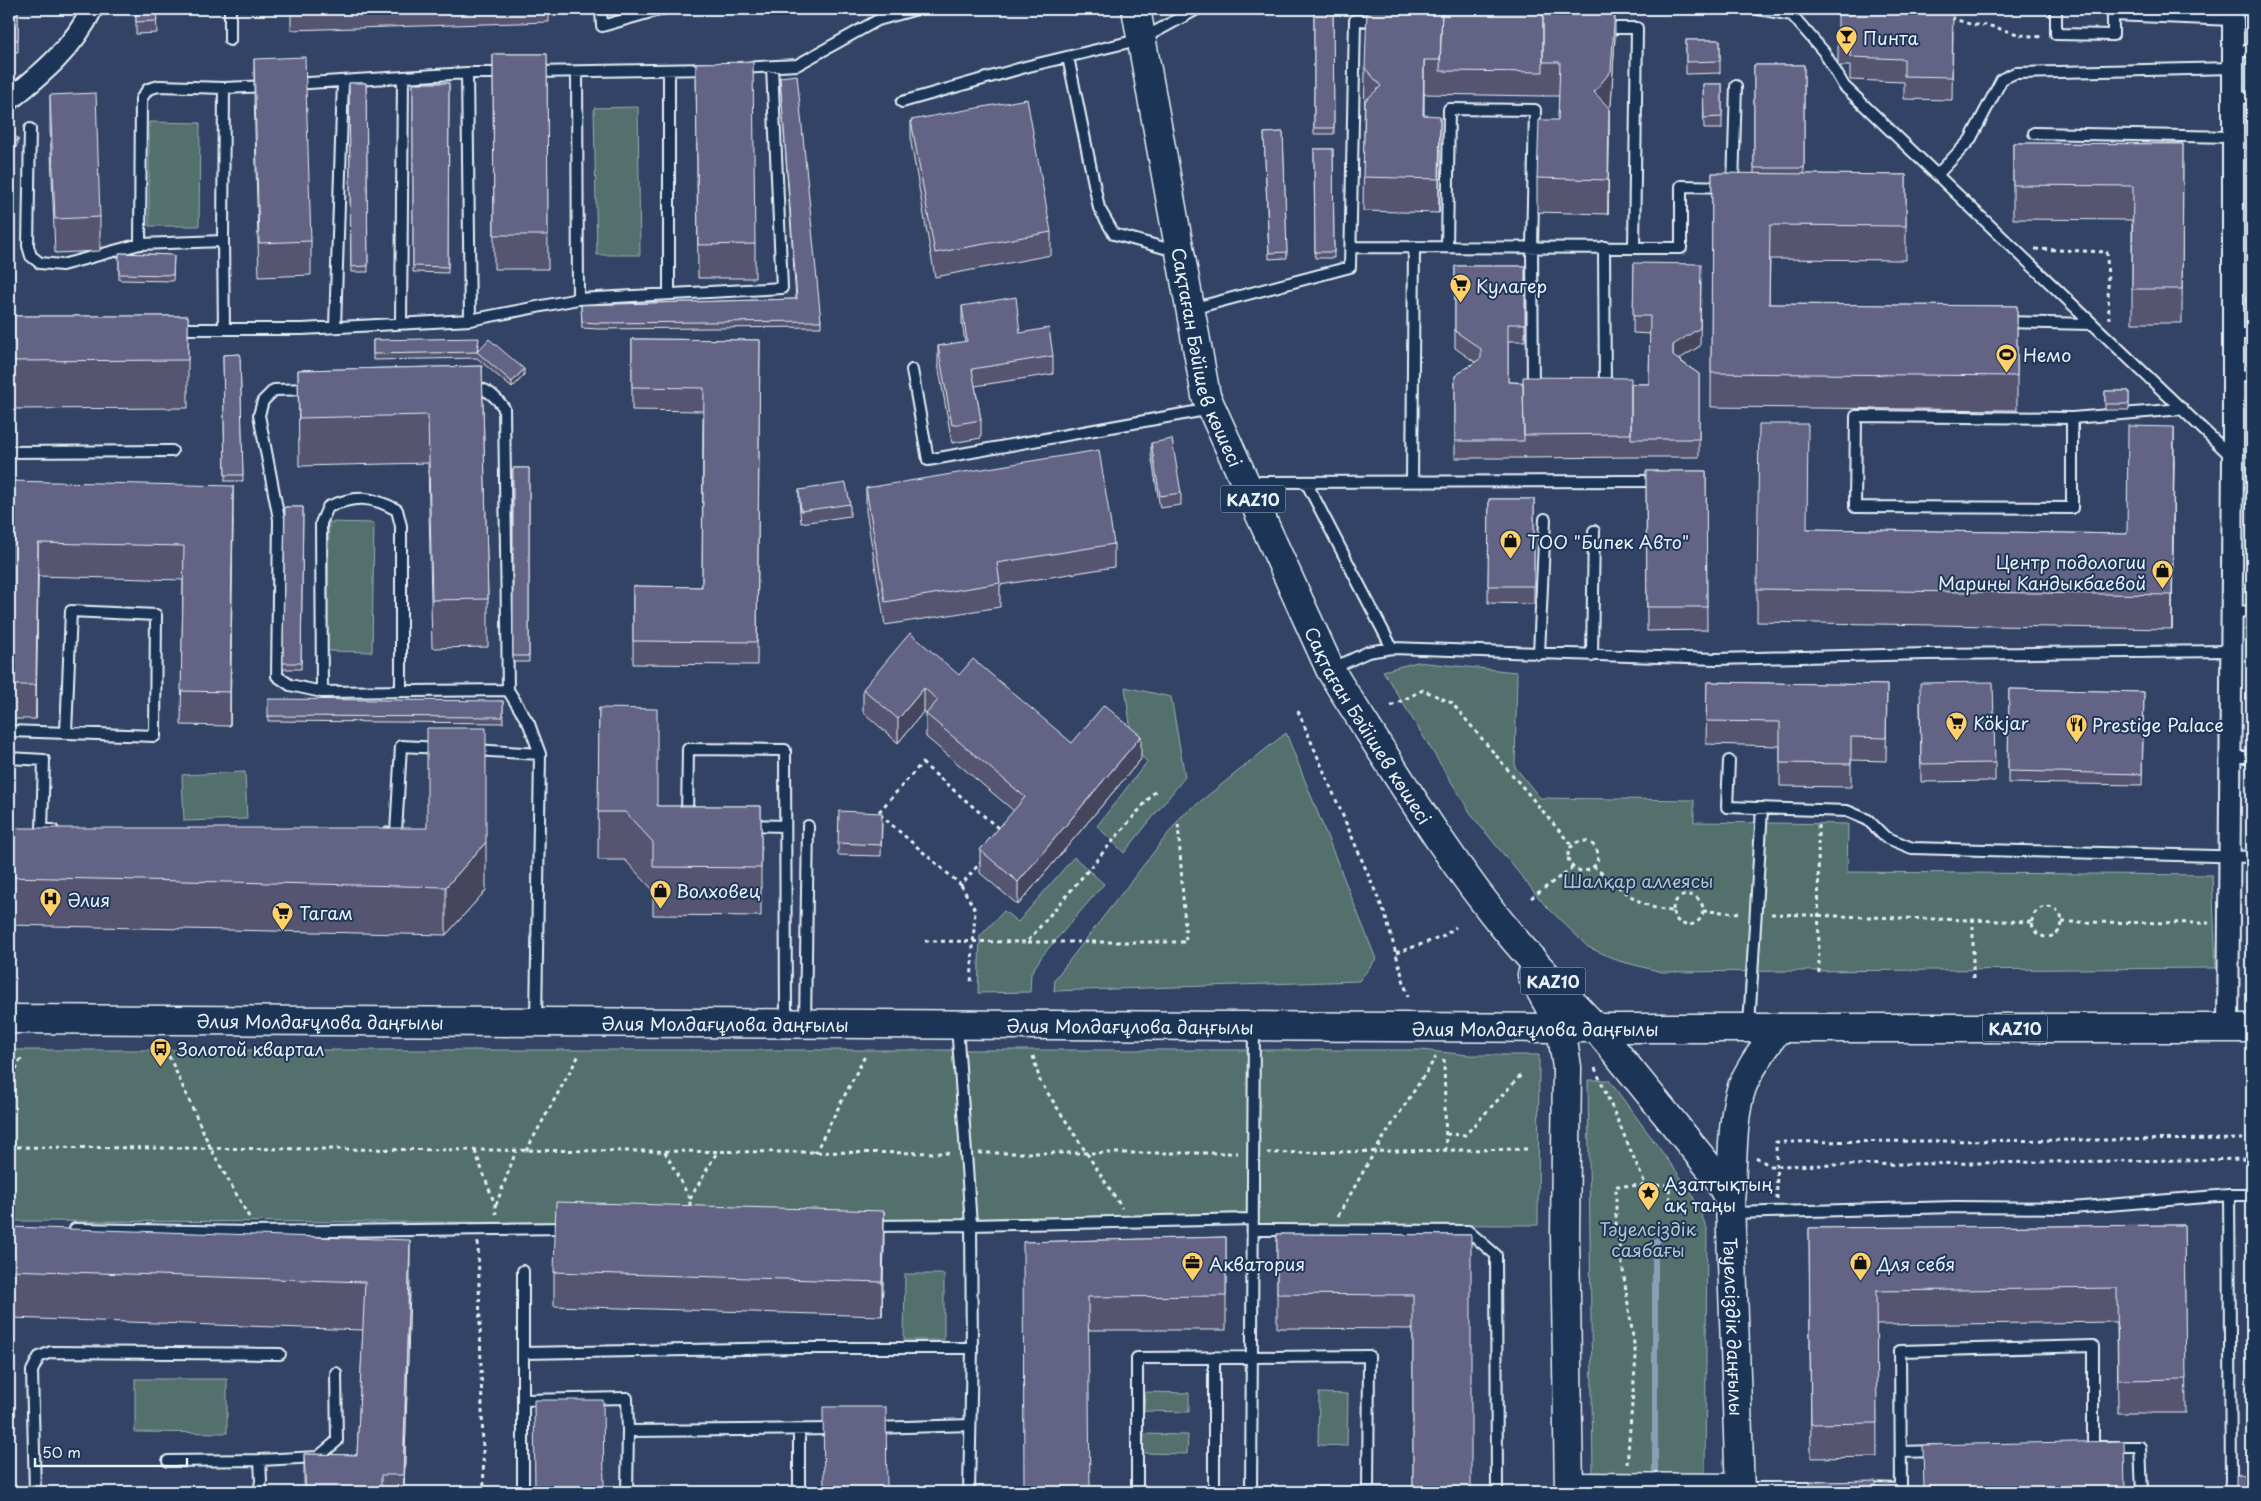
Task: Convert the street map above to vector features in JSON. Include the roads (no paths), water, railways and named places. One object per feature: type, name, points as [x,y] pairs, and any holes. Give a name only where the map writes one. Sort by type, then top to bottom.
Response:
[{"type":"main road","name":"Сақтаған Бәйішев көшесі","points":[[1136,9],[1206,396],[1211,409],[1330,669],[1452,859],[1509,934],[1596,1028]]},
{"type":"main road","name":"Сақтаған Бәйішев көшесі","points":[[1509,934],[1561,1028]]},
{"type":"main road","name":"Әлия Молдағұлова даңғылы","points":[[9,1019],[1561,1028],[2240,1028]]},
{"type":"main road","points":[[1561,1028],[1567,1068],[1565,1233],[1569,1490],[1625,1487],[1740,1490]]},
{"type":"main road","name":"Тәуелсіздік даңғылы","points":[[1596,1028],[1718,1178],[1731,1208],[1740,1490]]},
{"type":"main road","points":[[1731,1208],[1737,1108],[1742,1087],[1752,1066],[1778,1028]]},
{"type":"street","points":[[9,100],[43,73],[64,51],[92,9]]},
{"type":"street","points":[[2233,20],[2243,98],[2233,137],[2243,334],[2243,375],[2233,458],[2229,923],[2240,1028]]},
{"type":"lane","points":[[230,9],[230,40]]},
{"type":"lane","points":[[600,9],[602,26],[662,9]]},
{"type":"lane","points":[[140,244],[141,99],[148,89],[159,86],[224,88],[467,73],[797,66],[878,20],[917,9]]},
{"type":"lane","points":[[902,102],[1142,39],[1197,9]]},
{"type":"lane","points":[[1758,9],[1792,15],[1824,52],[1844,86],[2233,458]]},
{"type":"lane","points":[[2056,9],[2056,34],[2113,35],[2113,12],[2233,20]]},
{"type":"lane","points":[[1190,310],[1350,267],[1355,20],[1394,21]]},
{"type":"lane","points":[[1588,27],[1637,28],[1634,248]]},
{"type":"lane","points":[[1068,57],[1099,208],[1114,234],[1180,253]]},
{"type":"lane","points":[[1937,175],[1970,140],[2002,79],[2015,73],[2239,57]]},
{"type":"lane","points":[[165,330],[335,327],[470,320],[578,299],[782,288],[772,66]]},
{"type":"lane","points":[[669,70],[669,293]]},
{"type":"lane","points":[[576,72],[578,299]]},
{"type":"lane","points":[[467,73],[470,320]]},
{"type":"lane","points":[[401,323],[403,77]]},
{"type":"lane","points":[[335,327],[343,81]]},
{"type":"lane","points":[[1351,247],[1681,248],[1681,186],[1733,187],[1736,86]]},
{"type":"lane","points":[[224,88],[224,329]]},
{"type":"lane","points":[[1447,247],[1449,109],[1535,110],[1532,247],[1532,389],[1541,389]]},
{"type":"lane","points":[[30,129],[28,246],[31,256],[40,263],[62,265],[140,244],[223,242]]},
{"type":"lane","points":[[2034,133],[2233,137]]},
{"type":"lane","points":[[1412,482],[1414,247]]},
{"type":"lane","points":[[1587,389],[1605,389],[1604,247]]},
{"type":"lane","points":[[1990,321],[2091,324]]},
{"type":"lane","points":[[912,370],[928,460],[1211,409]]},
{"type":"lane","points":[[461,387],[480,387],[495,396],[504,408],[508,690],[528,724],[540,754],[536,1023]]},
{"type":"lane","points":[[324,389],[274,390],[263,401],[259,415],[279,519],[277,676],[290,685],[322,692],[508,690]]},
{"type":"lane","points":[[2072,418],[2072,508],[1855,507],[1856,416],[2072,418],[2183,409]]},
{"type":"lane","points":[[9,452],[172,451]]},
{"type":"lane","points":[[1245,482],[1668,481]]},
{"type":"lane","points":[[1306,482],[1392,648]]},
{"type":"lane","points":[[322,692],[321,523],[328,507],[347,499],[378,500],[397,510],[401,526],[401,691]]},
{"type":"lane","points":[[1539,654],[1545,519]]},
{"type":"lane","points":[[1592,656],[1594,531]]},
{"type":"lane","points":[[9,731],[66,733],[155,736],[156,615],[71,611],[66,733]]},
{"type":"lane","points":[[2232,612],[2252,611]]},
{"type":"lane","points":[[1330,669],[1368,652],[1392,648],[1716,660],[1926,654],[2232,650]]},
{"type":"lane","points":[[377,833],[396,833],[401,746],[540,754]]},
{"type":"lane","points":[[696,824],[687,824],[688,749],[785,750],[785,826],[795,1023]]},
{"type":"lane","points":[[2230,757],[2252,757]]},
{"type":"lane","points":[[9,758],[44,760],[42,830],[62,830]]},
{"type":"lane","points":[[1729,761],[1728,806],[1846,811],[1868,820],[1886,837],[1912,848],[2252,857]]},
{"type":"lane","points":[[1749,1028],[1762,808]]},
{"type":"lane","points":[[736,825],[785,826]]},
{"type":"lane","points":[[795,1023],[808,826]]},
{"type":"lane","points":[[957,1024],[971,1225],[972,1348],[968,1492]]},
{"type":"lane","points":[[1251,1492],[1254,1025]]},
{"type":"lane","points":[[2229,1195],[2230,1492]]},
{"type":"lane","points":[[1731,1208],[1777,1212],[1955,1207],[2072,1208],[2229,1195],[2252,1195]]},
{"type":"lane","points":[[861,1226],[1253,1219]]},
{"type":"lane","points":[[67,1229],[257,1231],[574,1228]]},
{"type":"lane","points":[[1253,1230],[1468,1231],[1496,1255],[1497,1492]]},
{"type":"lane","points":[[523,1271],[523,1492]]},
{"type":"lane","points":[[1854,1488],[1901,1490],[1900,1351],[2092,1346],[2089,1447],[2140,1448],[2142,1492]]},
{"type":"lane","points":[[523,1353],[797,1348],[972,1348]]},
{"type":"lane","points":[[35,1492],[32,1371],[39,1357],[51,1352],[280,1354]]},
{"type":"lane","points":[[1137,1492],[1137,1358],[1369,1356],[1368,1492]]},
{"type":"lane","points":[[1214,1357],[1214,1492]]},
{"type":"lane","points":[[168,1461],[318,1457],[337,1441],[336,1373]]},
{"type":"lane","points":[[523,1400],[627,1398],[627,1492]]},
{"type":"lane","points":[[866,1428],[970,1426]]},
{"type":"lane","points":[[628,1431],[847,1429]]},
{"type":"lane","points":[[799,1430],[799,1492]]},
{"type":"lane","points":[[1901,1452],[1949,1450]]},
{"type":"lane","points":[[259,1492],[261,1481],[260,1460]]},
{"type":"lane","points":[[2230,1481],[2252,1482]]},
{"type":"lane","points":[[1740,1490],[1835,1488]]},
{"type":"waterway","points":[[1655,1482],[1655,1243],[1671,1228]]},
{"type":"place","name":"Пинта","points":[[1847,56]]},
{"type":"place","name":"Кулагер","points":[[1460,304]]},
{"type":"place","name":"Немо","points":[[2007,373]]},
{"type":"place","name":"ТОО \"Бипек Авто\"","points":[[1511,560]]},
{"type":"place","name":"Центр подологии Марины Кандыкбаевой","points":[[2162,590]]},
{"type":"place","name":"Kökjar","points":[[1957,741]]},
{"type":"place","name":"Prestige Palace","points":[[2076,743]]},
{"type":"place","name":"Волховец","points":[[660,909]]},
{"type":"place","name":"Әлия","points":[[51,918]]},
{"type":"place","name":"Тагам","points":[[283,931]]},
{"type":"place","name":"Золотой квартал","points":[[161,1067]]},
{"type":"place","name":"Азаттықтың ақ таңы","points":[[1648,1212]]},
{"type":"place","name":"Акватория","points":[[1193,1282]]},
{"type":"place","name":"Для себя","points":[[1861,1282]]},
{"type":"park label","name":"Шалқар аллеясы","points":[[1638,880]]},
{"type":"park label","name":"Тәуелсіздік саябағы","points":[[1648,1238]]}]
